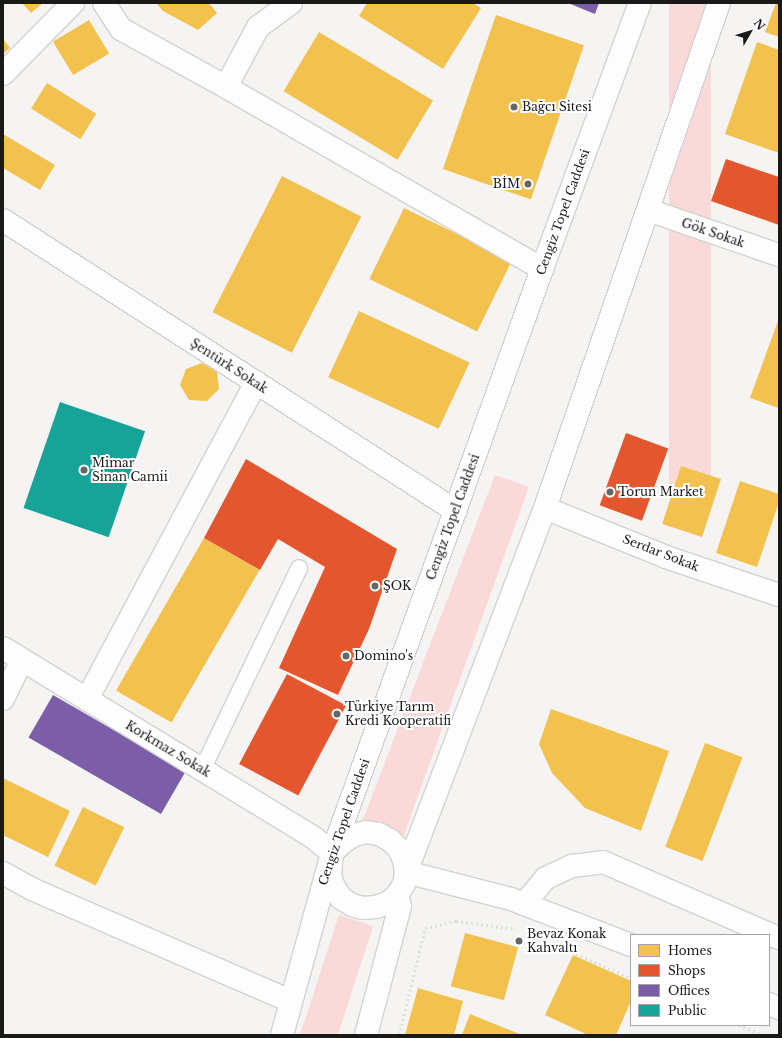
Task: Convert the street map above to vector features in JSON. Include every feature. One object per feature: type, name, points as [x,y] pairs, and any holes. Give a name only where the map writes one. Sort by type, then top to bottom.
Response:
[{"type":"street","points":[[3,74],[73,3]]},
{"type":"street","points":[[104,3],[121,29],[226,87],[542,269]]},
{"type":"street","points":[[226,87],[258,27],[291,3]]},
{"type":"street","name":"Cengiz Topel Caddesi","points":[[282,1035],[290,1001],[332,852],[542,269],[640,3]]},
{"type":"street","points":[[406,872],[404,860],[399,849],[390,840],[378,834],[366,832],[354,835],[332,852],[330,876],[334,888],[341,898],[352,905],[363,908],[376,907],[388,903],[397,895],[404,884],[406,872],[545,508],[719,3]]},
{"type":"street","name":"Gök Sokak","points":[[648,210],[779,255]]},
{"type":"street","name":"Şentürk Sokak","points":[[3,220],[456,511]]},
{"type":"street","points":[[87,699],[256,382]]},
{"type":"street","name":"Serdar Sokak","points":[[545,508],[666,556],[779,595]]},
{"type":"street","name":"Korkmaz Sokak","points":[[3,648],[314,838],[332,852]]},
{"type":"street","points":[[3,699],[22,660]]},
{"type":"street","points":[[524,904],[546,878],[572,866],[603,862],[770,934]]},
{"type":"street","points":[[406,872],[512,899],[630,946]]},
{"type":"street","points":[[3,873],[34,890],[290,1001]]},
{"type":"street","points":[[366,1035],[400,906],[397,895]]},
{"type":"lane","points":[[202,770],[299,568]]},
{"type":"path","points":[[399,1035],[425,928],[456,921],[522,930]]},
{"type":"path","points":[[565,949],[630,978]]},
{"type":"path","points":[[741,1026],[762,1035]]},
{"type":"shaded area","points":[[669,3],[711,3],[711,496],[669,496]]},
{"type":"shaded area","points":[[495,475],[529,487],[404,835],[362,822]]},
{"type":"shaded area","points":[[339,915],[373,926],[338,1035],[300,1034]]},
{"type":"building: Homes","points":[[22,3],[43,3],[31,13]]},
{"type":"building: Homes","points":[[156,3],[209,3],[217,13],[198,30],[163,11]]},
{"type":"building: Homes","points":[[367,3],[473,3],[481,8],[443,69],[359,16]]},
{"type":"building: Homes","points":[[776,3],[779,3],[779,37],[765,32]]},
{"type":"building: Homes","name":"Bağcı Sitesi","points":[[496,15],[584,45],[531,199],[443,169]]},
{"type":"building: Homes","points":[[89,20],[109,53],[73,75],[53,42]]},
{"type":"building: Homes","points":[[319,32],[433,101],[397,160],[283,91]]},
{"type":"building: Homes","points":[[3,39],[10,48],[3,54]]},
{"type":"building: Homes","points":[[757,42],[779,50],[779,153],[725,134]]},
{"type":"building: Homes","points":[[47,83],[96,114],[80,139],[31,108]]},
{"type":"building: Homes","points":[[3,134],[55,165],[40,190],[3,168]]},
{"type":"building: Homes","points":[[282,176],[361,216],[292,353],[213,312]]},
{"type":"building: Homes","points":[[404,208],[512,261],[477,332],[369,279]]},
{"type":"building: Homes","points":[[359,311],[470,363],[439,429],[328,377]]},
{"type":"building: Homes","points":[[779,318],[779,408],[750,398]]},
{"type":"building: Homes","points":[[202,363],[217,372],[219,389],[207,401],[189,400],[180,385],[186,369]]},
{"type":"building: Homes","points":[[681,466],[721,479],[702,537],[662,524]]},
{"type":"building: Homes","points":[[740,481],[779,494],[779,502],[757,567],[716,553]]},
{"type":"building: Homes","points":[[204,538],[259,570],[171,722],[116,690]]},
{"type":"building: Homes","points":[[551,709],[669,751],[641,831],[585,808],[552,773],[539,744]]},
{"type":"building: Homes","points":[[705,743],[742,757],[703,861],[665,847]]},
{"type":"building: Homes","points":[[3,778],[70,811],[48,857],[3,835]]},
{"type":"building: Homes","points":[[83,807],[124,827],[96,886],[55,865]]},
{"type":"building: Homes","points":[[465,933],[518,947],[504,1000],[451,986]]},
{"type":"building: Homes","points":[[573,955],[630,981],[630,1003],[616,1035],[588,1035],[545,1015]]},
{"type":"building: Homes","points":[[418,988],[463,1001],[454,1035],[405,1035]]},
{"type":"building: Homes","points":[[470,1014],[522,1035],[462,1035]]},
{"type":"building: Shops","points":[[726,159],[779,177],[779,225],[711,201]]},
{"type":"building: Shops","points":[[626,433],[668,448],[642,521],[600,505]]},
{"type":"building: Shops","points":[[246,459],[397,549],[369,629],[338,695],[279,668],[325,567],[278,539],[260,570],[204,538]]},
{"type":"building: Shops","points":[[287,674],[346,705],[298,796],[239,764]]},
{"type":"building: Offices","points":[[568,3],[599,3],[595,14]]},
{"type":"building: Offices","points":[[53,695],[186,772],[161,814],[28,737]]},
{"type":"building: Public","name":"Mimar Sinan Camii","points":[[60,402],[145,431],[109,537],[24,508]]},
{"type":"place","name":"Bağcı Sitesi","points":[[514,107]]},
{"type":"place","name":"BİM","points":[[528,184]]},
{"type":"place","name":"Mimar Sinan Camii","points":[[84,470]]},
{"type":"place","name":"Torun Market","points":[[610,492]]},
{"type":"place","name":"ŞOK","points":[[375,586]]},
{"type":"place","name":"Domino's","points":[[346,656]]},
{"type":"place","name":"Türkiye Tarım Kredi Kooperatifi","points":[[337,714]]},
{"type":"place","name":"Beyaz Konak Kahvaltı","points":[[519,941]]}]
